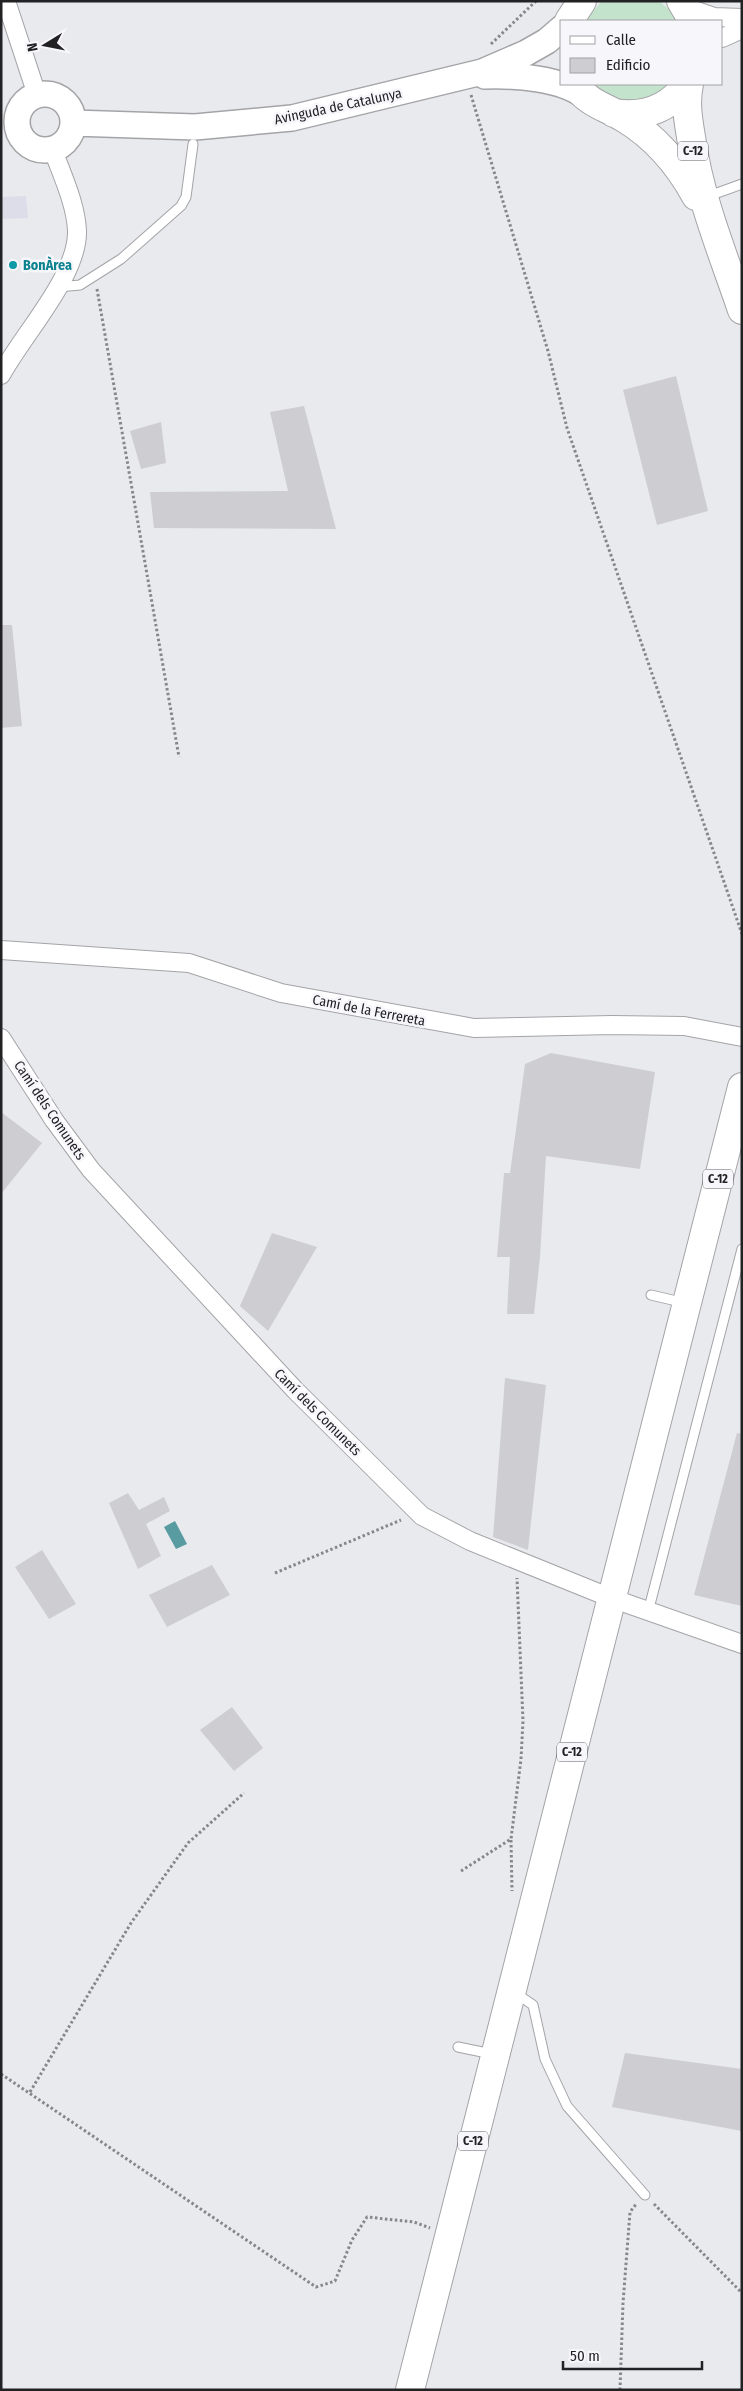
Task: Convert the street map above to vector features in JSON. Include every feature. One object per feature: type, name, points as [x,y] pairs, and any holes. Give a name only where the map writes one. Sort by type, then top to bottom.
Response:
[{"type":"main road","name":"C-12","points":[[614,113],[638,114],[662,107],[680,94],[687,85]]},
{"type":"main road","name":"C-12","points":[[688,85],[687,109],[694,157],[706,208],[742,310]]},
{"type":"main road","name":"C-12","points":[[580,91],[639,128],[664,152],[706,208]]},
{"type":"main road","name":"C-12","points":[[410,2390],[742,1087]]},
{"type":"street","points":[[6,1],[35,89],[62,100],[68,106],[73,124],[71,135],[63,145],[53,150],[42,151],[32,148],[24,142],[8,123],[35,89]]},
{"type":"street","points":[[686,10],[714,17],[742,18]]},
{"type":"street","name":"Avinguda de Catalunya","points":[[73,124],[195,126],[292,118],[459,79],[501,65],[547,41],[560,28]]},
{"type":"street","points":[[723,38],[742,29]]},
{"type":"street","name":"Avinguda de Catalunya","points":[[459,79],[516,76],[560,84]]},
{"type":"street","name":"Avinguda de Catalunya","points":[[564,85],[580,91]]},
{"type":"street","points":[[1,375],[11,356],[58,287],[73,259],[77,230],[73,207],[53,150]]},
{"type":"street","name":"Camí de la Ferrereta","points":[[1,950],[189,963],[281,993],[474,1028],[612,1025],[684,1026],[742,1037]]},
{"type":"street","name":"Camí dels Comunets","points":[[1,1038],[54,1120],[91,1170],[295,1390],[418,1512],[470,1541],[516,1560],[648,1612],[742,1644]]},
{"type":"lane","points":[[58,287],[80,285],[121,259],[181,206],[186,197],[193,144]]},
{"type":"lane","points":[[706,208],[742,184]]},
{"type":"lane","points":[[648,1612],[742,1249]]},
{"type":"lane","points":[[651,1295],[687,1303]]},
{"type":"lane","points":[[512,1991],[532,2005],[545,2059],[567,2106],[644,2195]]},
{"type":"lane","points":[[458,2047],[495,2055]]},
{"type":"path","points":[[487,48],[536,1]]},
{"type":"path","points":[[459,79],[548,351],[567,428],[742,934]]},
{"type":"path","points":[[94,276],[179,757]]},
{"type":"path","points":[[275,1573],[418,1512]]},
{"type":"path","points":[[516,1560],[521,1639],[523,1721],[521,1759],[511,1840],[512,1892],[532,1907]]},
{"type":"path","points":[[30,2092],[131,1924],[188,1844],[244,1793]]},
{"type":"path","points":[[461,1871],[511,1840]]},
{"type":"path","points":[[1,2074],[316,2287],[335,2281],[352,2240],[367,2217],[414,2222],[449,2234]]},
{"type":"path","points":[[620,2390],[630,2212],[644,2195],[742,2292]]},
{"type":"shaded area","name":"BonÀrea","points":[[26,196],[28,218],[1,219],[1,197]]},
{"type":"green space","points":[[602,1],[659,1],[672,12],[677,20],[585,20]]},
{"type":"green space","points":[[592,85],[670,85],[650,97],[631,102],[621,101]]},
{"type":"water","points":[[175,1521],[187,1544],[176,1549],[164,1527]]},
{"type":"building","points":[[676,376],[708,511],[657,525],[623,390]]},
{"type":"building","points":[[304,406],[336,529],[154,528],[150,492],[288,491],[270,412]]},
{"type":"building","points":[[161,422],[166,463],[141,469],[130,431]]},
{"type":"building","points":[[1,625],[12,625],[22,726],[1,728]]},
{"type":"building","points":[[551,1053],[655,1072],[640,1169],[546,1156],[540,1257],[534,1314],[507,1314],[510,1257],[497,1257],[504,1173],[510,1173],[525,1064]]},
{"type":"building","points":[[1,1112],[42,1143],[1,1194]]},
{"type":"building","points":[[272,1233],[317,1247],[268,1331],[240,1306]]},
{"type":"building","points":[[505,1378],[546,1385],[528,1550],[493,1537]]},
{"type":"building","points":[[737,1433],[742,1434],[742,1606],[694,1595]]},
{"type":"building","points":[[128,1493],[139,1510],[164,1497],[170,1511],[146,1524],[161,1556],[138,1569],[109,1503]]},
{"type":"building","points":[[42,1550],[76,1604],[49,1619],[15,1567]]},
{"type":"building","points":[[212,1565],[230,1595],[167,1627],[149,1595]]},
{"type":"building","points":[[232,1707],[263,1748],[234,1771],[200,1730]]},
{"type":"building","points":[[625,2053],[742,2069],[742,2131],[612,2107]]},
{"type":"place","name":"BonÀrea","points":[[13,265]]}]
